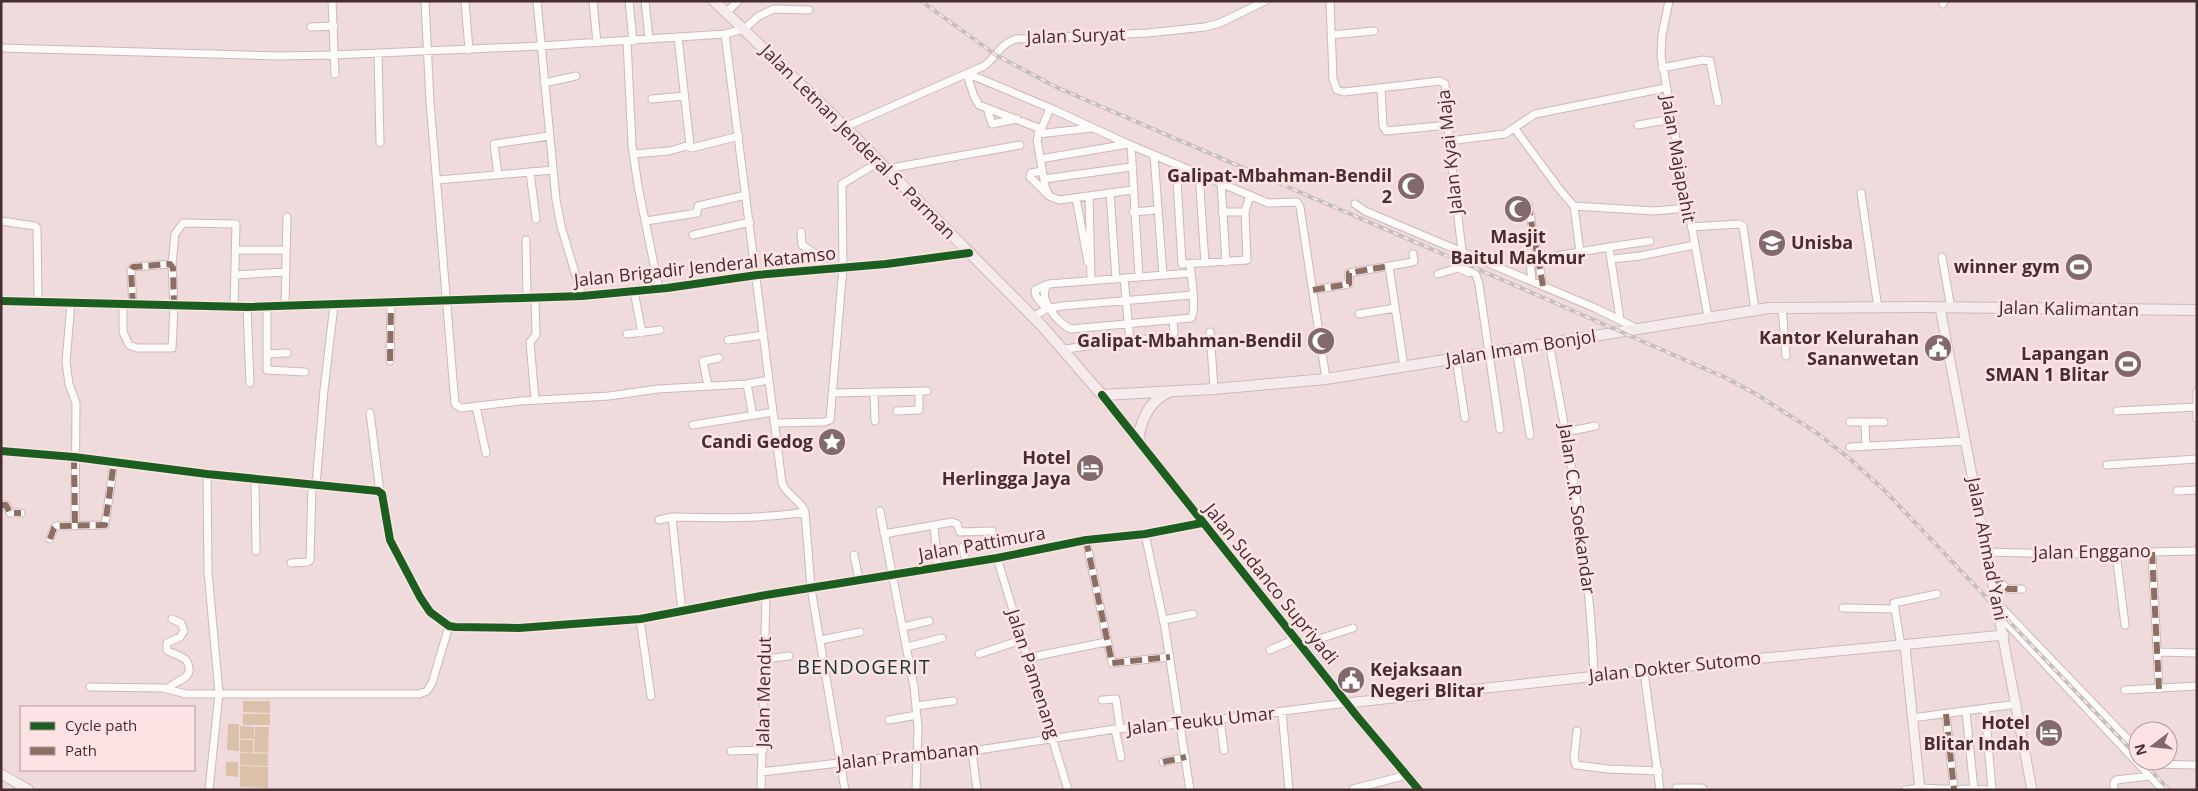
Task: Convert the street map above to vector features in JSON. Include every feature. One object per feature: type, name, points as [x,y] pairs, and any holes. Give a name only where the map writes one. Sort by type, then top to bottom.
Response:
[{"type":"highway","name":"Jalan Letnan Jenderal S. Parman","points":[[714,1],[845,127],[969,254],[1034,317],[1102,394]]},
{"type":"highway","name":"Jalan Imam Bonjol","points":[[1102,394],[1214,389],[1326,379],[1755,310],[1782,308],[1946,308]]},
{"type":"highway","name":"Jalan Kalimantan","points":[[1946,308],[2197,310]]},
{"type":"highway","points":[[1138,440],[1140,428],[1149,410],[1162,396],[1172,391]]},
{"type":"main road","name":"Jalan Ahmad Yani","points":[[1946,308],[1966,441],[2000,616],[1997,636],[2010,705],[2032,790]]},
{"type":"main road","name":"Jalan Sudanco Supriyadi","points":[[1102,394],[1297,642],[1419,790]]},
{"type":"main road","name":"Jalan Dokter Sutomo","points":[[1347,703],[1764,658],[1997,636]]},
{"type":"main road","points":[[1903,646],[1920,789]]},
{"type":"main road","points":[[1,774],[29,790]]},
{"type":"street","points":[[332,1],[335,74]]},
{"type":"street","points":[[425,1],[445,301],[454,401],[461,408],[535,400],[609,396],[658,389],[747,384],[769,380]]},
{"type":"street","points":[[465,1],[469,50]]},
{"type":"street","points":[[537,1],[552,170],[562,230],[582,296]]},
{"type":"street","points":[[593,1],[597,43]]},
{"type":"street","points":[[629,1],[630,123],[633,154],[659,289]]},
{"type":"street","points":[[645,1],[649,39]]},
{"type":"street","points":[[726,13],[738,1]]},
{"type":"street","name":"Jalan Suryat","points":[[845,127],[968,74],[991,61],[1002,45],[1016,39],[1148,33],[1204,27],[1220,23],[1265,1]]},
{"type":"street","name":"Jalan Kyai Maja","points":[[1330,1],[1333,79],[1337,90],[1344,92],[1444,82],[1462,251],[1466,264],[1472,269],[1479,284],[1500,429]]},
{"type":"street","name":"Jalan Majapahit","points":[[1668,1],[1661,45],[1662,68],[1708,317]]},
{"type":"street","points":[[1,48],[279,56],[427,52],[725,34],[744,29],[759,16],[774,9],[809,10]]},
{"type":"street","points":[[311,27],[334,26]]},
{"type":"street","points":[[1331,35],[1374,31]]},
{"type":"street","points":[[725,34],[782,484],[802,505],[805,512],[812,588],[845,790]]},
{"type":"street","points":[[678,37],[690,144],[688,147]]},
{"type":"street","points":[[378,53],[380,144]]},
{"type":"street","points":[[1662,68],[1698,61],[1710,62],[1718,102]]},
{"type":"street","points":[[968,74],[1271,204],[1297,202],[1300,207],[1326,379]]},
{"type":"street","points":[[968,74],[976,101],[987,108],[1017,119],[1040,132],[1093,128]]},
{"type":"street","points":[[544,83],[576,76]]},
{"type":"street","points":[[1381,88],[1383,126],[1386,131],[1449,125]]},
{"type":"street","points":[[1449,141],[1498,136],[1517,128],[1535,114],[1665,88]]},
{"type":"street","points":[[652,99],[684,96]]},
{"type":"street","points":[[987,108],[992,124],[1017,119]]},
{"type":"street","points":[[1046,193],[1037,140],[1050,108]]},
{"type":"street","points":[[1638,125],[1672,119]]},
{"type":"street","points":[[1517,128],[1574,206],[1580,252]]},
{"type":"street","points":[[498,175],[494,144],[549,136]]},
{"type":"street","points":[[633,154],[692,148],[739,136]]},
{"type":"street","points":[[774,423],[830,420],[844,268],[842,183],[883,166],[1020,145]]},
{"type":"street","points":[[1040,159],[1130,145]]},
{"type":"street","points":[[1130,145],[1138,277]]},
{"type":"street","points":[[1154,154],[1163,274]]},
{"type":"street","points":[[1176,164],[1187,273],[1192,295],[1192,318],[1070,329],[1046,310],[1034,290],[1046,285],[1187,273]]},
{"type":"street","points":[[1044,179],[1131,167]]},
{"type":"street","points":[[438,180],[552,170]]},
{"type":"street","points":[[1042,171],[1031,173],[1030,177],[1055,200],[1132,190]]},
{"type":"street","points":[[530,172],[536,219]]},
{"type":"street","points":[[1199,174],[1205,263]]},
{"type":"street","points":[[1222,183],[1226,262]]},
{"type":"street","points":[[1110,193],[1130,341]]},
{"type":"street","points":[[1861,193],[1878,308]]},
{"type":"street","points":[[646,221],[697,213],[698,206],[746,195]]},
{"type":"street","points":[[1186,264],[1247,260],[1245,212],[1250,195]]},
{"type":"street","points":[[1089,196],[1091,280]]},
{"type":"street","points":[[1076,198],[1090,267]]},
{"type":"street","points":[[1355,204],[1365,211],[1620,319],[1638,329]]},
{"type":"street","points":[[1528,204],[1543,286]]},
{"type":"street","points":[[1574,206],[1654,211],[1688,208]]},
{"type":"street","points":[[1133,212],[1157,210]]},
{"type":"street","points":[[1222,212],[1245,212]]},
{"type":"street","points":[[285,307],[287,217]]},
{"type":"street","points":[[1,221],[38,228],[38,301]]},
{"type":"street","points":[[123,305],[124,336],[129,346],[137,348],[173,347],[172,265],[175,234],[180,225],[186,222],[236,224],[234,308]]},
{"type":"street","points":[[693,235],[750,222]]},
{"type":"street","points":[[1691,227],[1739,224],[1743,226],[1755,310]]},
{"type":"street","points":[[801,232],[802,244],[817,255],[820,271]]},
{"type":"street","points":[[526,240],[527,298]]},
{"type":"street","points":[[1532,281],[1530,261],[1538,258],[1650,241]]},
{"type":"street","points":[[1612,259],[1640,256],[1694,245]]},
{"type":"street","points":[[1609,247],[1620,319]]},
{"type":"street","points":[[236,250],[285,250]]},
{"type":"street","name":"Jalan Brigadir Jenderal Katamso","points":[[1,301],[247,308],[582,296],[659,289],[757,275],[820,271],[969,254]]},
{"type":"street","points":[[1313,290],[1349,284],[1350,273],[1413,262],[1413,254]]},
{"type":"street","points":[[1942,258],[1946,308]]},
{"type":"street","points":[[133,305],[132,267],[172,265]]},
{"type":"street","points":[[1389,266],[1404,367]]},
{"type":"street","points":[[1438,274],[1458,268],[1469,273],[1472,269]]},
{"type":"street","points":[[235,275],[285,272]]},
{"type":"street","points":[[634,291],[642,332]]},
{"type":"street","points":[[1034,317],[1046,310],[1192,295]]},
{"type":"street","points":[[535,298],[536,335],[530,342],[535,400]]},
{"type":"street","points":[[71,302],[66,362],[69,384],[76,403],[74,457],[75,526]]},
{"type":"street","points":[[390,361],[391,303]]},
{"type":"street","points":[[291,563],[307,562],[310,560],[314,485],[334,305]]},
{"type":"street","points":[[267,307],[267,370],[305,372]]},
{"type":"street","points":[[247,308],[250,382]]},
{"type":"street","points":[[1359,314],[1395,308]]},
{"type":"street","points":[[1782,308],[1786,356]]},
{"type":"street","points":[[1064,349],[1171,336],[1174,333],[1173,320]]},
{"type":"street","points":[[627,334],[660,330]]},
{"type":"street","points":[[1210,332],[1214,389]]},
{"type":"street","points":[[728,340],[764,335]]},
{"type":"street","name":"Jalan C.R. Soekandar","points":[[1549,343],[1566,432],[1590,602],[1594,676]]},
{"type":"street","points":[[1516,348],[1530,435]]},
{"type":"street","points":[[267,354],[287,353]]},
{"type":"street","points":[[708,386],[703,361],[719,358]]},
{"type":"street","points":[[1456,358],[1465,418]]},
{"type":"street","points":[[747,384],[752,411]]},
{"type":"street","points":[[833,392],[927,391]]},
{"type":"street","points":[[874,392],[875,420]]},
{"type":"street","points":[[897,411],[919,410],[919,392]]},
{"type":"street","points":[[2197,392],[2197,418]]},
{"type":"street","points":[[476,406],[486,453]]},
{"type":"street","points":[[2117,411],[2196,407]]},
{"type":"street","points":[[693,425],[773,412]]},
{"type":"street","points":[[90,687],[168,689],[186,694],[423,693],[429,688],[434,678],[449,626],[426,607],[389,536],[380,492],[370,414]]},
{"type":"street","points":[[1850,422],[1884,422]]},
{"type":"street","points":[[1865,422],[1866,446]]},
{"type":"street","points":[[1566,432],[1595,426]]},
{"type":"street","points":[[1850,447],[1966,441]]},
{"type":"street","points":[[1,450],[380,492]]},
{"type":"street","points":[[2107,465],[2197,459]]},
{"type":"street","points":[[50,538],[56,527],[105,525],[114,462]]},
{"type":"street","points":[[207,474],[208,572],[219,693],[209,790]]},
{"type":"street","points":[[255,479],[256,551]]},
{"type":"street","points":[[2177,491],[2197,490]]},
{"type":"street","points":[[1,505],[6,505],[10,512],[21,513]]},
{"type":"street","points":[[880,511],[907,647],[916,706],[916,790]]},
{"type":"street","points":[[659,520],[672,517],[718,519],[769,517],[805,512]]},
{"type":"street","points":[[672,517],[682,612]]},
{"type":"street","points":[[884,534],[955,522],[960,532],[992,531]]},
{"type":"street","name":"Jalan Pattimura","points":[[449,626],[519,628],[640,619],[766,595],[997,558],[1086,540],[1146,534],[1202,523]]},
{"type":"street","points":[[934,526],[938,568]]},
{"type":"street","points":[[1146,534],[1164,620],[1190,790]]},
{"type":"street","points":[[1086,540],[1112,664],[1170,657]]},
{"type":"street","points":[[963,547],[966,563]]},
{"type":"street","name":"Jalan Enggano","points":[[1988,552],[2116,553],[2197,551]]},
{"type":"street","points":[[2152,552],[2159,689]]},
{"type":"street","points":[[2116,553],[2125,625]]},
{"type":"street","points":[[854,555],[859,580]]},
{"type":"street","name":"Jalan Pamenang","points":[[997,558],[1026,658],[1054,738],[1068,790]]},
{"type":"street","points":[[1992,576],[2008,588],[2022,589]]},
{"type":"street","points":[[1903,646],[1894,603],[1937,594]]},
{"type":"street","name":"Jalan Mendut","points":[[761,790],[766,595]]},
{"type":"street","points":[[1997,603],[2128,740]]},
{"type":"street","points":[[1843,608],[1895,609]]},
{"type":"street","points":[[1164,620],[1193,614]]},
{"type":"street","points":[[2000,616],[2163,790]]},
{"type":"street","points":[[168,689],[172,683],[188,676],[190,673],[189,665],[185,659],[167,650],[167,643],[182,635],[184,631],[181,623],[172,619]]},
{"type":"street","points":[[640,619],[651,696]]},
{"type":"street","points":[[903,627],[929,621]]},
{"type":"street","points":[[1270,650],[1353,628]]},
{"type":"street","points":[[821,640],[860,632]]},
{"type":"street","points":[[907,647],[942,638]]},
{"type":"street","points":[[979,654],[1021,640]]},
{"type":"street","points":[[1026,658],[1106,642]]},
{"type":"street","points":[[2158,652],[2197,653]]},
{"type":"street","points":[[765,659],[789,656]]},
{"type":"street","points":[[1644,672],[1660,790]]},
{"type":"street","points":[[2125,690],[2197,686]]},
{"type":"street","points":[[1102,700],[1116,699],[1121,757]]},
{"type":"street","points":[[916,706],[953,701]]},
{"type":"street","name":"Jalan Teuku Umar","points":[[1054,738],[1347,703]]},
{"type":"street","points":[[1912,718],[2010,705]]},
{"type":"street","points":[[1905,790],[1993,789],[1985,709]]},
{"type":"street","points":[[1966,711],[1974,790]]},
{"type":"street","points":[[1282,712],[1289,790]]},
{"type":"street","points":[[1946,714],[1954,789]]},
{"type":"street","points":[[889,720],[917,715]]},
{"type":"street","points":[[1220,719],[1224,750]]},
{"type":"street","points":[[1577,731],[1574,758],[1576,765],[1659,772]]},
{"type":"street","name":"Jalan Prambanan","points":[[761,772],[916,754],[972,751],[1054,738]]},
{"type":"street","points":[[731,751],[763,750]]},
{"type":"street","points":[[972,751],[977,790]]},
{"type":"street","points":[[1162,762],[1186,758]]},
{"type":"street","points":[[2178,764],[2197,764]]},
{"type":"street","points":[[1353,789],[1407,776]]},
{"type":"street","points":[[2114,790],[2116,780],[2150,776]]},
{"type":"street","points":[[1676,788],[1702,788],[1704,790]]},
{"type":"shaded area","points":[[243,701],[270,701],[270,713],[243,712]]},
{"type":"shaded area","points":[[243,714],[270,714],[270,725],[243,725]]},
{"type":"shaded area","points":[[228,724],[239,724],[239,751],[227,750]]},
{"type":"shaded area","points":[[240,726],[254,727],[254,739],[240,739]]},
{"type":"shaded area","points":[[255,727],[269,727],[268,753],[254,752]]},
{"type":"shaded area","points":[[240,740],[253,740],[253,753],[240,752]]},
{"type":"shaded area","points":[[240,753],[268,754],[268,766],[240,765]]},
{"type":"shaded area","points":[[226,762],[238,762],[238,777],[226,776]]},
{"type":"shaded area","points":[[240,766],[268,767],[268,788],[240,787]]},
{"type":"railway","points":[[921,1],[996,55],[1056,87],[1724,377],[1756,394],[1817,433],[1850,459],[1885,491],[2128,746]]},
{"type":"railway","points":[[2151,771],[2169,790]]},
{"type":"marked path","points":[[1528,204],[1543,286]]},
{"type":"marked path","points":[[133,305],[131,271],[133,267],[170,264],[173,268],[174,307]]},
{"type":"marked path","points":[[1313,290],[1349,284],[1349,273],[1389,266]]},
{"type":"marked path","points":[[390,361],[391,303]]},
{"type":"marked path","points":[[74,457],[75,526]]},
{"type":"marked path","points":[[50,539],[54,528],[57,526],[105,525],[114,462]]},
{"type":"marked path","points":[[1,505],[6,505],[10,513],[21,513]]},
{"type":"marked path","points":[[1086,540],[1112,663],[1170,657]]},
{"type":"marked path","points":[[2152,552],[2159,689]]},
{"type":"marked path","points":[[1992,576],[2008,589],[2022,589]]},
{"type":"marked path","points":[[1946,714],[1954,789]]},
{"type":"marked path","points":[[1163,762],[1186,757]]},
{"type":"cycle path","points":[[1,301],[247,307],[582,296],[667,288],[757,275],[886,264],[969,253]]},
{"type":"cycle path","points":[[1102,395],[1356,715],[1419,790]]},
{"type":"cycle path","points":[[1,451],[74,457],[207,474],[378,491],[382,494],[390,540],[420,597],[430,612],[449,626],[455,627],[519,628],[640,619],[766,595],[997,558],[1086,540],[1145,534],[1202,523]]},
{"type":"place","name":"Galipat-Mbahman-Bendil 2","points":[[1411,186]]},
{"type":"place","name":"Masjit Baitul Makmur","points":[[1518,209]]},
{"type":"place","name":"Unisba","points":[[1772,243]]},
{"type":"place","name":"winner gym","points":[[2079,267]]},
{"type":"place","name":"Galipat-Mbahman-Bendil","points":[[1321,341]]},
{"type":"place","name":"Kantor Kelurahan Sananwetan","points":[[1938,348]]},
{"type":"place","name":"Lapangan SMAN 1 Blitar","points":[[2128,364]]},
{"type":"place","name":"Candi Gedog","points":[[832,442]]},
{"type":"place","name":"Hotel Herlingga Jaya","points":[[1090,468]]},
{"type":"place","name":"Kejaksaan Negeri Blitar","points":[[1351,680]]},
{"type":"place","name":"Hotel Blitar Indah","points":[[2049,733]]},
{"type":"district","name":"BENDOGERIT","points":[[864,667]]}]
